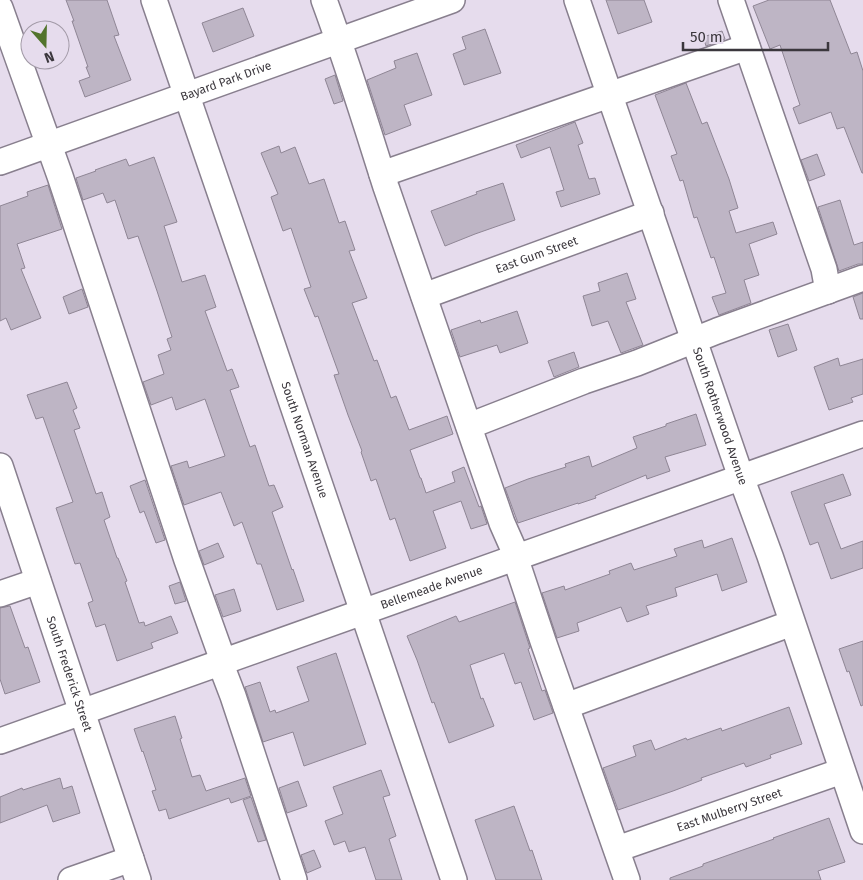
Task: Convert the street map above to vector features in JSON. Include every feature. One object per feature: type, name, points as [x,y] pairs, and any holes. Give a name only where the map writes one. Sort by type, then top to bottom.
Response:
[{"type":"street","name":"South Norman Avenue","points":[[154,0],[454,880]]},
{"type":"street","points":[[324,0],[502,523],[517,557],[517,563],[543,641],[627,880]]},
{"type":"street","name":"Bayard Park Drive","points":[[0,162],[452,0]]},
{"type":"street","name":"South Rotherwood Avenue","points":[[577,0],[770,556],[863,831]]},
{"type":"street","points":[[731,0],[824,269],[828,291]]},
{"type":"street","points":[[0,8],[63,186],[294,880]]},
{"type":"street","points":[[382,174],[747,47]]},
{"type":"street","name":"East Gum Street","points":[[424,296],[651,213]]},
{"type":"street","points":[[469,426],[584,381],[637,364],[694,340],[863,278]]},
{"type":"street","name":"Bellemeade Avenue","points":[[0,741],[863,434]]},
{"type":"street","name":"South Frederick Street","points":[[0,466],[135,870]]},
{"type":"street","points":[[0,594],[38,581]]},
{"type":"street","points":[[566,706],[792,622]]},
{"type":"street","name":"East Mulberry Street","points":[[617,849],[842,771]]},
{"type":"street","points":[[72,880],[135,870]]},
{"type":"building","points":[[66,0],[107,0],[119,35],[114,36],[131,80],[85,97],[79,81],[90,77]]},
{"type":"building","points":[[606,0],[644,0],[652,22],[618,34]]},
{"type":"building","points":[[769,0],[830,0],[851,54],[857,52],[863,71],[863,173],[844,127],[837,129],[831,112],[799,124],[793,108],[800,105],[780,45],[770,49],[753,6]]},
{"type":"building","points":[[243,8],[254,36],[213,52],[202,23]]},
{"type":"building","points":[[485,29],[501,73],[464,85],[453,54],[466,49],[462,37]]},
{"type":"building","points":[[722,31],[725,39],[706,46],[703,37]]},
{"type":"building","points":[[417,53],[432,95],[404,105],[411,125],[385,135],[367,80],[396,68],[394,61]]},
{"type":"building","points":[[335,75],[343,101],[334,104],[325,79]]},
{"type":"building","points":[[686,83],[702,124],[707,122],[729,179],[738,208],[729,211],[736,233],[773,222],[777,234],[749,244],[759,275],[744,280],[751,303],[719,315],[712,297],[726,293],[714,257],[711,258],[697,217],[694,218],[683,180],[680,181],[671,156],[677,154],[655,95]]},
{"type":"building","points":[[575,122],[583,143],[578,145],[589,179],[595,178],[600,194],[561,207],[556,192],[564,190],[550,147],[521,158],[516,145]]},
{"type":"building","points":[[279,146],[281,153],[295,147],[309,184],[324,179],[339,223],[345,221],[355,250],[349,251],[367,298],[352,303],[374,361],[377,360],[391,398],[396,396],[409,430],[447,416],[453,434],[410,450],[420,478],[426,493],[455,482],[452,472],[464,467],[487,524],[471,529],[461,501],[433,511],[446,548],[410,561],[395,518],[390,520],[376,479],[371,481],[334,375],[339,374],[318,316],[315,317],[304,289],[311,287],[291,228],[283,231],[271,197],[278,194],[261,153]]},
{"type":"building","points":[[817,154],[825,175],[809,181],[801,160]]},
{"type":"building","points":[[154,157],[177,222],[164,226],[182,282],[205,275],[216,307],[205,311],[227,371],[232,369],[239,387],[230,390],[250,447],[255,445],[269,486],[274,485],[283,507],[272,512],[304,601],[277,610],[261,564],[257,564],[242,522],[234,526],[221,492],[184,505],[171,466],[187,461],[189,468],[225,456],[205,399],[176,410],[172,397],[151,405],[143,382],[164,374],[158,355],[171,350],[167,339],[172,337],[157,291],[138,236],[128,239],[115,200],[107,203],[103,193],[83,200],[76,178],[126,159],[129,166]]},
{"type":"building","points":[[503,183],[515,220],[445,246],[431,211]]},
{"type":"building","points":[[48,185],[62,229],[17,244],[25,268],[21,269],[41,318],[11,330],[6,318],[0,321],[0,206],[28,196],[27,192]]},
{"type":"building","points":[[840,200],[854,245],[863,242],[863,264],[839,271],[818,207]]},
{"type":"building","points":[[627,273],[636,299],[626,302],[643,345],[621,353],[608,321],[592,326],[583,296],[600,291],[598,283]]},
{"type":"building","points":[[82,289],[88,307],[69,314],[63,297]]},
{"type":"building","points":[[863,293],[863,319],[860,319],[853,297]]},
{"type":"building","points":[[517,311],[528,343],[500,353],[497,345],[460,357],[451,330],[480,320],[481,323]]},
{"type":"building","points":[[788,324],[797,350],[778,357],[769,330]]},
{"type":"building","points":[[574,352],[579,367],[554,377],[548,361]]},
{"type":"building","points":[[838,358],[840,366],[863,359],[863,394],[851,398],[853,402],[829,410],[814,367]]},
{"type":"building","points":[[67,382],[77,408],[73,410],[80,428],[74,430],[96,494],[102,492],[110,517],[104,520],[127,581],[125,582],[139,623],[144,622],[145,626],[171,616],[178,633],[151,643],[153,648],[117,661],[105,624],[96,627],[88,603],[93,601],[80,563],[75,564],[56,508],[73,502],[43,417],[36,419],[27,395]]},
{"type":"building","points":[[696,414],[706,445],[665,457],[670,471],[647,479],[646,475],[595,496],[596,498],[518,523],[505,488],[566,467],[565,464],[589,456],[592,467],[637,448],[633,437]]},
{"type":"building","points":[[843,474],[851,495],[824,504],[841,549],[863,541],[863,568],[831,579],[818,542],[810,545],[791,492]]},
{"type":"building","points":[[145,480],[165,540],[156,543],[144,511],[140,513],[130,486]]},
{"type":"building","points":[[732,538],[747,582],[722,591],[717,574],[675,588],[677,596],[646,606],[649,614],[627,622],[621,607],[577,623],[579,631],[557,638],[542,593],[564,586],[565,590],[610,574],[609,571],[631,563],[634,570],[677,556],[674,549],[702,540],[704,548]]},
{"type":"building","points":[[218,543],[224,557],[204,565],[199,551]]},
{"type":"building","points":[[180,582],[186,601],[175,604],[169,586]]},
{"type":"building","points":[[234,589],[241,611],[223,617],[215,595]]},
{"type":"building","points":[[515,602],[542,691],[545,690],[553,713],[534,720],[521,682],[515,684],[504,653],[470,665],[481,699],[483,698],[494,726],[449,743],[407,636],[456,616],[459,622]]},
{"type":"building","points":[[10,606],[25,648],[28,647],[40,682],[5,694],[0,679],[0,608]]},
{"type":"building","points":[[863,641],[863,705],[861,706],[839,649]]},
{"type":"building","points":[[336,653],[366,744],[304,766],[293,732],[263,742],[245,687],[260,682],[270,712],[275,710],[276,713],[309,701],[297,667]]},
{"type":"building","points":[[789,707],[802,744],[770,755],[771,758],[746,767],[744,763],[618,810],[603,768],[636,756],[633,746],[651,740],[655,750],[686,738],[687,740],[721,728],[722,731]]},
{"type":"building","points":[[175,716],[192,777],[200,775],[206,791],[245,778],[251,796],[231,803],[229,798],[169,819],[166,809],[159,811],[152,791],[156,790],[134,729]]},
{"type":"building","points":[[381,770],[390,795],[383,797],[396,836],[389,839],[402,880],[376,880],[365,847],[349,852],[345,841],[334,845],[325,821],[343,814],[333,787]]},
{"type":"building","points":[[60,778],[63,789],[72,786],[80,813],[53,822],[47,805],[0,823],[0,797],[22,788],[23,790]]},
{"type":"building","points":[[298,781],[307,806],[287,813],[279,788]]},
{"type":"building","points":[[251,797],[266,840],[258,842],[243,800]]},
{"type":"building","points":[[514,806],[542,880],[496,880],[475,820]]},
{"type":"building","points":[[829,818],[845,862],[818,871],[821,880],[670,880],[670,878],[703,866],[703,864]]},
{"type":"building","points":[[314,850],[321,867],[307,873],[301,855]]}]
